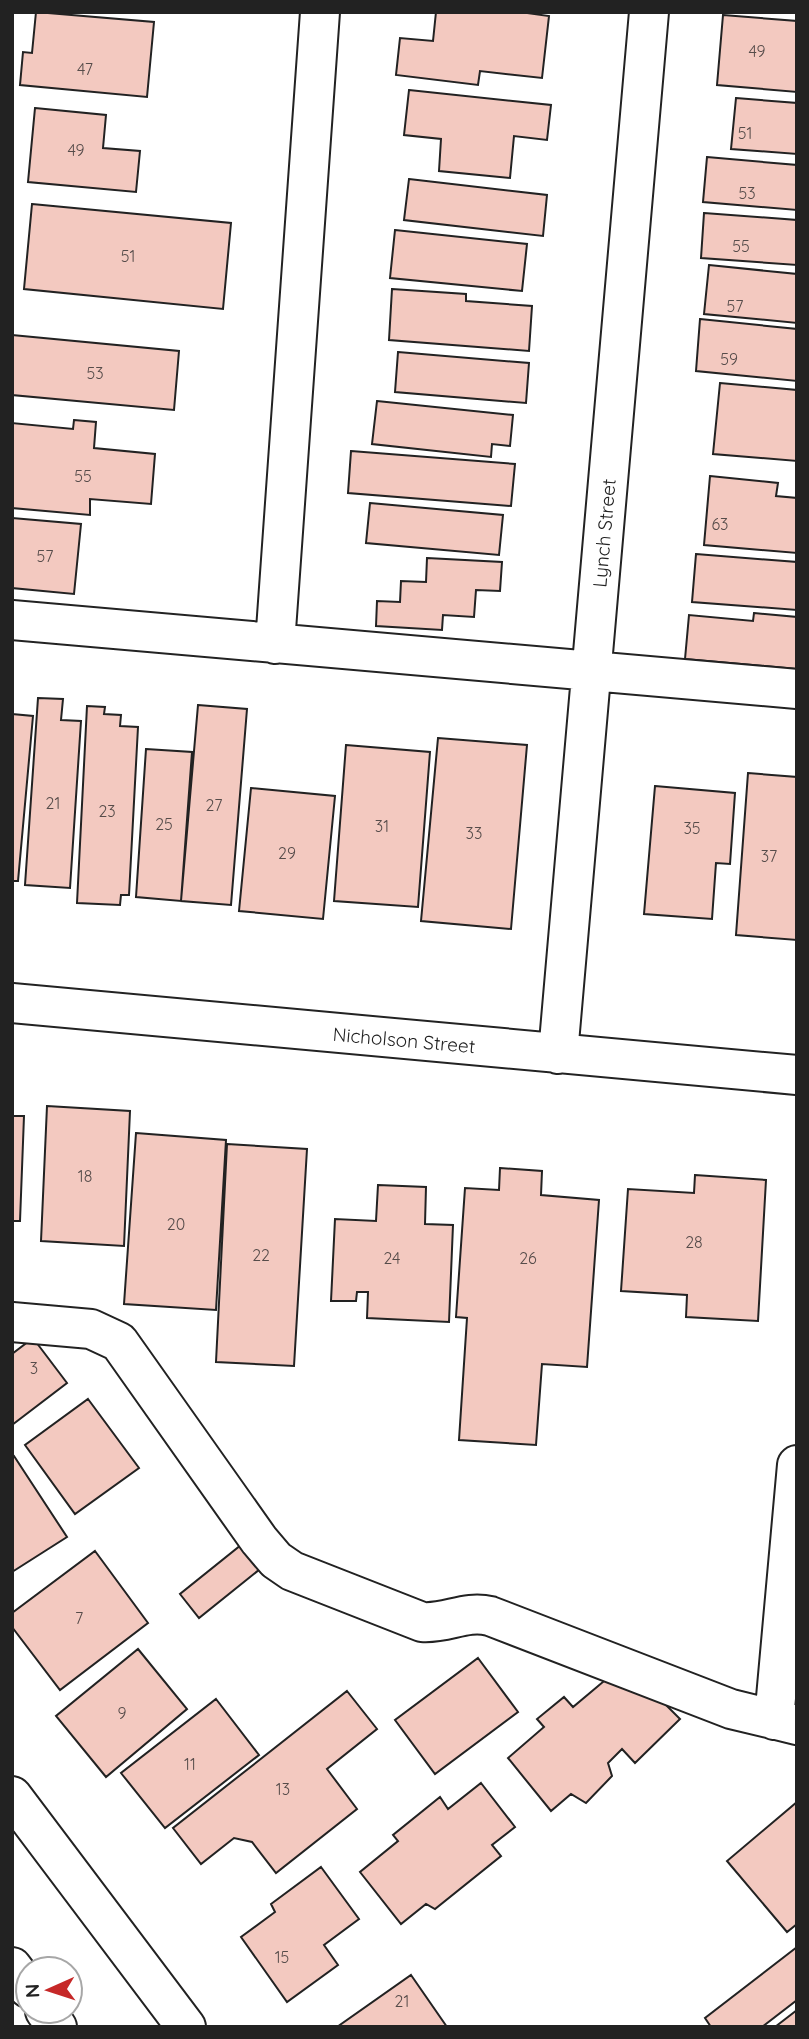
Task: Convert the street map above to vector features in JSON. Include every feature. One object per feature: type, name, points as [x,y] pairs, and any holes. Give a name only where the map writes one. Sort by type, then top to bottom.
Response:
[{"type":"main road","points":[[275,644],[320,12]]},
{"type":"main road","name":"Lynch Street","points":[[558,1054],[649,12]]},
{"type":"main road","points":[[12,620],[797,689]]},
{"type":"main road","name":"Nicholson Street","points":[[12,1003],[797,1075]]},
{"type":"main road","points":[[12,1322],[92,1329],[119,1342],[259,1541],[276,1560],[292,1571],[422,1622],[440,1622],[471,1613],[489,1616],[731,1709],[785,1722],[797,1465]]},
{"type":"main road","points":[[12,1796],[186,2027]]},
{"type":"building","points":[[36,12],[154,22],[147,97],[20,85],[23,52],[32,53]]},
{"type":"building","points":[[436,12],[520,12],[549,16],[542,78],[480,71],[478,85],[396,75],[400,38],[433,41]]},
{"type":"building","points":[[723,15],[797,21],[797,92],[717,85]]},
{"type":"building","points":[[409,90],[551,105],[547,140],[514,136],[510,178],[439,171],[441,139],[404,135]]},
{"type":"building","points":[[736,98],[797,103],[797,154],[731,149]]},
{"type":"building","points":[[35,108],[106,115],[103,148],[140,151],[136,192],[28,182]]},
{"type":"building","points":[[707,157],[797,165],[797,210],[703,202]]},
{"type":"building","points":[[409,179],[547,195],[543,236],[404,220]]},
{"type":"building","points":[[32,204],[231,223],[223,309],[24,289]]},
{"type":"building","points":[[704,213],[797,220],[797,265],[701,258]]},
{"type":"building","points":[[395,230],[527,244],[522,291],[390,278]]},
{"type":"building","points":[[709,265],[797,274],[797,323],[704,314]]},
{"type":"building","points":[[392,289],[466,294],[466,301],[532,306],[529,351],[389,340]]},
{"type":"building","points":[[700,319],[797,329],[797,381],[696,371]]},
{"type":"building","points":[[12,335],[179,351],[174,410],[12,395]]},
{"type":"building","points":[[398,352],[529,363],[526,403],[395,392]]},
{"type":"building","points":[[720,383],[797,390],[797,461],[713,454]]},
{"type":"building","points":[[377,401],[513,415],[510,446],[492,444],[491,457],[372,444]]},
{"type":"building","points":[[74,420],[96,422],[94,448],[155,454],[151,504],[90,499],[90,515],[12,508],[12,423],[73,429]]},
{"type":"building","points":[[351,451],[515,464],[511,506],[348,493]]},
{"type":"building","points":[[710,476],[778,483],[776,496],[797,498],[797,553],[704,545]]},
{"type":"building","points":[[370,503],[503,515],[499,555],[366,543]]},
{"type":"building","points":[[12,518],[81,524],[74,594],[12,588]]},
{"type":"building","points":[[696,554],[797,562],[797,610],[692,602]]},
{"type":"building","points":[[427,558],[502,562],[500,591],[476,590],[474,617],[443,615],[442,630],[376,626],[377,601],[400,602],[401,581],[426,582]]},
{"type":"building","points":[[754,613],[797,617],[797,669],[685,659],[689,615],[753,621]]},
{"type":"building","points":[[38,698],[63,699],[61,720],[81,721],[70,888],[25,885]]},
{"type":"building","points":[[198,705],[247,709],[231,905],[181,901]]},
{"type":"building","points":[[87,706],[105,707],[104,714],[121,715],[120,726],[138,727],[129,895],[121,895],[120,905],[77,903]]},
{"type":"building","points":[[12,714],[33,716],[18,881],[12,881]]},
{"type":"building","points":[[438,738],[527,745],[511,929],[421,921]]},
{"type":"building","points":[[346,745],[430,752],[418,907],[334,901]]},
{"type":"building","points":[[146,749],[192,752],[181,901],[136,897]]},
{"type":"building","points":[[748,773],[797,777],[797,940],[736,935]]},
{"type":"building","points":[[655,786],[735,793],[730,864],[716,863],[712,919],[644,914]]},
{"type":"building","points":[[251,788],[335,796],[323,919],[239,911]]},
{"type":"building","points":[[47,1106],[130,1111],[124,1246],[41,1241]]},
{"type":"building","points":[[12,1116],[24,1116],[20,1221],[12,1221]]},
{"type":"building","points":[[136,1133],[226,1140],[216,1310],[124,1304]]},
{"type":"building","points":[[227,1144],[307,1149],[294,1366],[216,1362]]},
{"type":"building","points":[[500,1168],[542,1171],[541,1195],[599,1200],[587,1367],[542,1364],[536,1445],[459,1440],[467,1318],[456,1317],[465,1188],[499,1190]]},
{"type":"building","points":[[695,1175],[766,1180],[758,1321],[686,1317],[687,1295],[621,1291],[628,1189],[694,1193]]},
{"type":"building","points":[[378,1185],[426,1187],[425,1224],[453,1225],[449,1322],[367,1318],[368,1292],[357,1292],[356,1301],[331,1301],[335,1219],[376,1221]]},
{"type":"building","points":[[33,1338],[67,1383],[12,1425],[12,1354]]},
{"type":"building","points":[[88,1399],[139,1468],[75,1514],[25,1445]]},
{"type":"building","points":[[14,1456],[67,1537],[12,1572],[12,1457]]},
{"type":"building","points":[[251,1537],[270,1561],[199,1618],[180,1594]]},
{"type":"building","points":[[95,1551],[148,1623],[60,1690],[12,1627],[12,1613]]},
{"type":"building","points":[[138,1649],[187,1709],[106,1777],[56,1716]]},
{"type":"building","points":[[478,1658],[518,1712],[435,1774],[395,1720]]},
{"type":"building","points":[[610,1676],[644,1683],[680,1719],[635,1763],[622,1749],[608,1763],[612,1776],[586,1803],[571,1794],[551,1811],[508,1758],[544,1727],[537,1719],[564,1697],[573,1707]]},
{"type":"building","points":[[347,1691],[377,1729],[327,1769],[357,1809],[276,1873],[252,1842],[234,1838],[201,1864],[173,1828]]},
{"type":"building","points":[[216,1699],[259,1755],[165,1828],[121,1773]]},
{"type":"building","points":[[481,1783],[515,1827],[492,1845],[501,1856],[435,1909],[426,1904],[401,1924],[360,1872],[398,1841],[393,1835],[440,1797],[448,1809]]},
{"type":"building","points":[[797,1802],[797,1924],[787,1932],[727,1861]]},
{"type":"building","points":[[321,1867],[359,1919],[324,1945],[338,1965],[287,2002],[241,1937],[275,1912],[271,1904]]},
{"type":"building","points":[[797,1947],[797,2000],[762,2027],[711,2027],[705,2018]]},
{"type":"building","points":[[411,1975],[447,2027],[337,2027]]},
{"type":"building","points":[[797,2010],[797,2027],[775,2027]]}]
